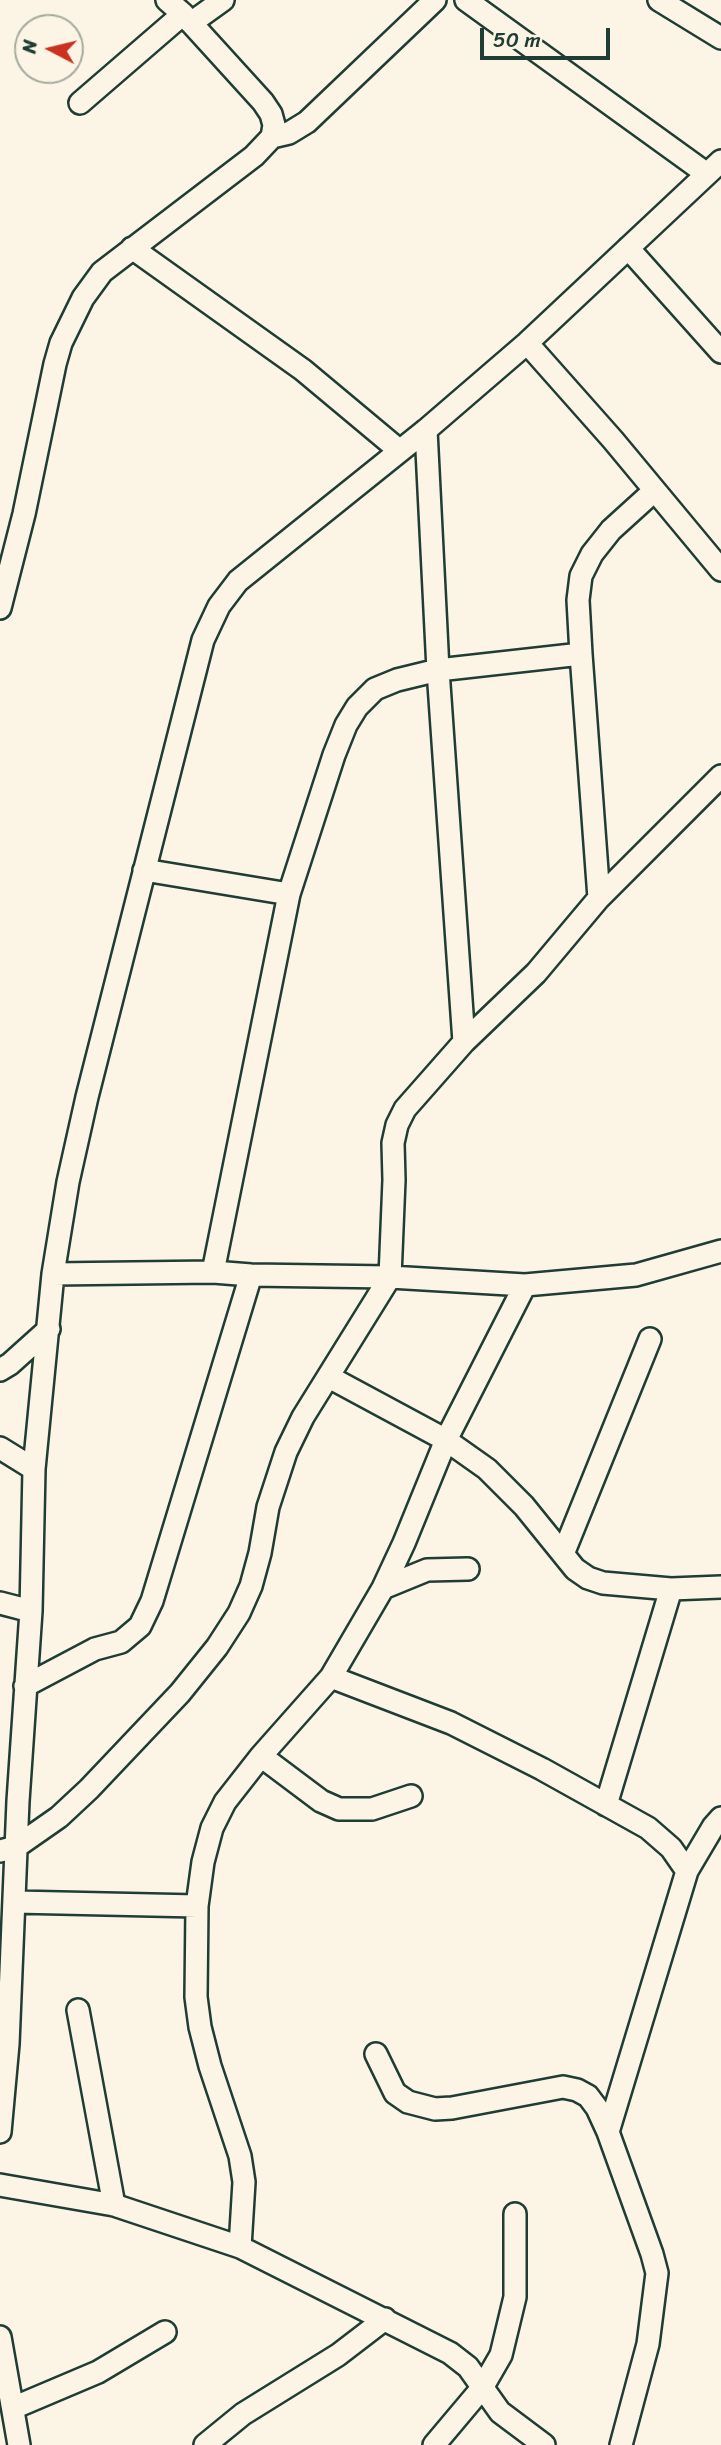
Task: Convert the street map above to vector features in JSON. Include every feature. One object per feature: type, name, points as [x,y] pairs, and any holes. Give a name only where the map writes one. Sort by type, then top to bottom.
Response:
[{"type":"street","points":[[80,103],[180,12],[223,0]]},
{"type":"street","points":[[0,608],[24,514],[61,343],[83,299],[102,272],[254,156],[272,137],[289,133],[307,122],[435,0]]},
{"type":"street","points":[[0,2132],[8,2044],[15,1902],[8,1849],[9,1801],[26,1686],[31,1611],[34,1469],[53,1274],[68,1182],[203,640],[219,606],[238,581],[426,430],[527,343],[714,167],[466,0]]},
{"type":"street","points":[[659,0],[721,38]]},
{"type":"street","points":[[180,12],[263,102],[274,125],[272,137]]},
{"type":"street","points":[[132,248],[303,370],[400,451]]},
{"type":"street","points":[[628,248],[721,352]]},
{"type":"street","points":[[527,343],[613,440],[721,570]]},
{"type":"street","points":[[426,430],[438,670],[464,1042]]},
{"type":"street","points":[[599,898],[581,654],[578,600],[581,576],[592,554],[611,530],[654,491]]},
{"type":"street","points":[[213,1272],[289,894],[346,725],[357,707],[375,689],[397,680],[438,670],[581,654]]},
{"type":"street","points":[[8,1849],[59,1817],[89,1788],[180,1693],[217,1647],[239,1613],[251,1586],[268,1507],[285,1452],[303,1417],[390,1277],[393,1143],[397,1125],[405,1109],[464,1042],[536,974],[599,898],[721,775]]},
{"type":"street","points":[[144,870],[289,894]]},
{"type":"street","points":[[53,1274],[213,1272],[390,1277],[525,1285],[636,1275],[721,1251]]},
{"type":"street","points":[[26,1686],[95,1649],[121,1642],[140,1626],[152,1601],[251,1275]]},
{"type":"street","points":[[240,2247],[244,2182],[240,2156],[200,2026],[196,1997],[197,1906],[203,1862],[212,1828],[225,1802],[261,1756],[331,1677],[383,1588],[446,1440],[525,1285]]},
{"type":"street","points":[[0,1370],[49,1329]]},
{"type":"street","points":[[563,1554],[650,1339]]},
{"type":"street","points":[[329,1377],[446,1440],[487,1469],[524,1506],[575,1569],[588,1578],[603,1583],[671,1589],[721,1587]]},
{"type":"street","points":[[0,1448],[34,1469]]},
{"type":"street","points":[[383,1588],[427,1570],[468,1569]]},
{"type":"street","points":[[606,1805],[671,1589]]},
{"type":"street","points":[[0,1603],[31,1611]]},
{"type":"street","points":[[331,1677],[451,1723],[606,1805],[661,1838],[687,1871]]},
{"type":"street","points":[[261,1756],[320,1801],[339,1809],[372,1809],[411,1796]]},
{"type":"street","points":[[608,2132],[687,1871],[721,1818]]},
{"type":"street","points":[[15,1902],[197,1906]]},
{"type":"street","points":[[78,2010],[114,2205]]},
{"type":"street","points":[[376,2054],[395,2093],[408,2102],[435,2109],[563,2088],[588,2096],[597,2108],[608,2132],[657,2273],[648,2344],[621,2445]]},
{"type":"street","points":[[0,2185],[114,2205],[240,2247],[450,2353],[468,2367],[500,2412],[544,2445]]},
{"type":"street","points":[[434,2445],[482,2388],[501,2354],[510,2324],[514,2297],[515,2214]]},
{"type":"street","points":[[205,2445],[243,2414],[338,2355],[385,2319]]},
{"type":"street","points":[[13,2408],[99,2372],[165,2333]]},
{"type":"street","points":[[0,2337],[19,2445],[0,2438]]}]
